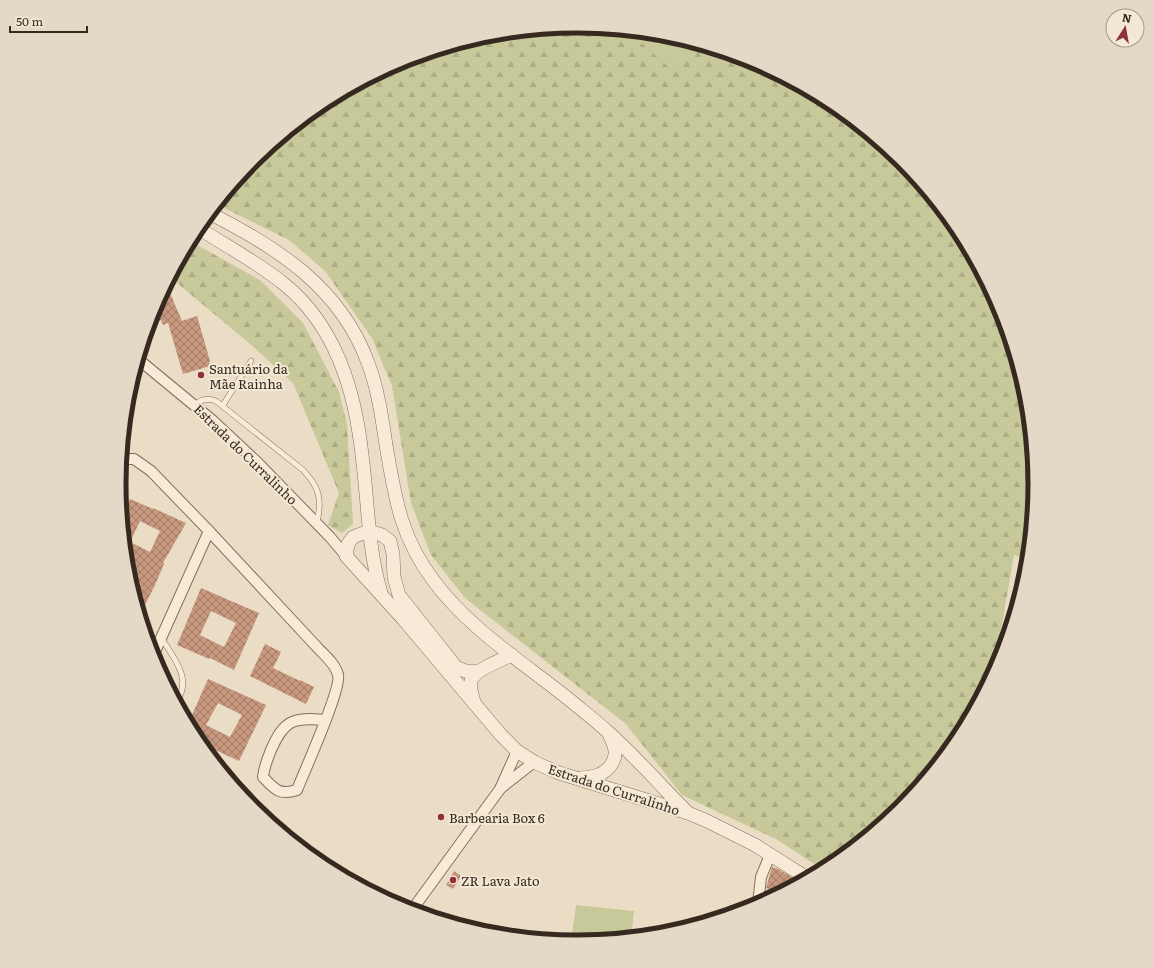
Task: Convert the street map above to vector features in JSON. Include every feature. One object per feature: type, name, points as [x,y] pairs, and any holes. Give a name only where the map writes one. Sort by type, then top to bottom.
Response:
[{"type":"street","points":[[214,216],[253,236],[292,262],[327,294],[341,312],[362,349],[372,374],[378,397],[400,518],[412,548],[443,594],[478,628],[608,732],[688,813]]},
{"type":"street","points":[[204,231],[284,284],[304,304],[328,337],[335,350],[344,372],[356,414],[362,455],[369,531],[376,576],[383,598]]},
{"type":"street","name":"Estrada do Curralinho","points":[[142,362],[195,405],[257,462],[330,537],[446,669],[475,706],[517,751],[534,762],[556,772],[688,813],[728,830],[802,875]]},
{"type":"street","points":[[126,459],[134,459],[151,471],[209,531],[333,665],[338,675],[338,683],[325,720],[297,790],[289,793],[276,790],[263,777],[264,768],[278,735],[284,727],[294,721],[304,719],[325,720]]},
{"type":"street","points":[[156,647],[209,531]]},
{"type":"street","points":[[330,537],[344,538],[369,531],[382,535],[390,541],[393,554],[394,577],[399,595],[456,667],[465,670],[478,671]]},
{"type":"street","points":[[346,556],[348,544],[353,536]]},
{"type":"street","points":[[475,706],[470,682],[473,676],[478,671],[512,655]]},
{"type":"street","points":[[575,778],[596,776],[602,774],[608,769],[615,754],[614,746],[608,732]]},
{"type":"street","points":[[416,905],[500,789],[517,751]]},
{"type":"street","points":[[500,789],[534,762]]},
{"type":"street","points":[[759,896],[761,877],[770,855]]},
{"type":"lane","points":[[223,406],[251,361]]},
{"type":"lane","points":[[195,405],[204,399],[210,399],[223,406],[293,461],[311,478],[317,488],[320,498],[317,524]]},
{"type":"lane","points":[[161,638],[180,668],[183,677],[183,688],[180,698]]},
{"type":"green space","points":[[576,33],[606,34],[635,37],[693,48],[749,67],[802,93],[851,126],[874,145],[916,187],[934,209],[967,258],[981,285],[1004,339],[1012,367],[1024,425],[1027,455],[1028,484],[1024,543],[1021,558],[1014,555],[999,642],[981,683],[967,710],[934,759],[916,781],[874,823],[851,842],[817,866],[776,839],[682,795],[626,724],[465,598],[431,555],[411,503],[392,386],[372,338],[325,271],[289,240],[221,206],[237,187],[279,145],[302,126],[351,93],[404,67],[460,48],[518,37]]},
{"type":"green space","points":[[635,37],[694,48],[673,71]]},
{"type":"green space","points":[[195,244],[260,280],[303,323],[339,392],[347,425],[353,524],[342,533],[328,525],[339,493],[293,383],[249,343],[174,281]]},
{"type":"green space","points":[[576,905],[634,911],[632,931],[572,935]]},
{"type":"building","points":[[170,293],[182,321],[197,316],[210,361],[210,366],[183,374],[168,323],[163,325],[161,320],[156,322],[168,294]]},
{"type":"building","points":[[130,499],[186,523],[163,563],[164,564],[143,609],[134,572],[129,543],[126,508]],"holes":[[[140,521],[160,531],[150,552],[130,542]]]},
{"type":"building","points":[[201,588],[259,613],[234,670],[210,658],[209,659],[177,645]],"holes":[[[211,611],[236,623],[224,647],[200,635]]]},
{"type":"building","points":[[265,644],[281,652],[273,668],[314,687],[306,704],[250,676]]},
{"type":"building","points":[[208,679],[266,705],[239,761],[211,748],[191,717]],"holes":[[[218,703],[242,715],[230,737],[206,725]]]},
{"type":"building","points":[[772,867],[793,878],[793,880],[772,890],[766,888]]},
{"type":"building","name":"ZR Lava Jato","points":[[454,871],[461,876],[453,889],[446,885]]},
{"type":"place","name":"Santuário da Mãe Rainha","points":[[201,375]]},
{"type":"place","name":"Barbearia Box 6","points":[[441,817]]},
{"type":"place","name":"ZR Lava Jato","points":[[453,880]]}]
